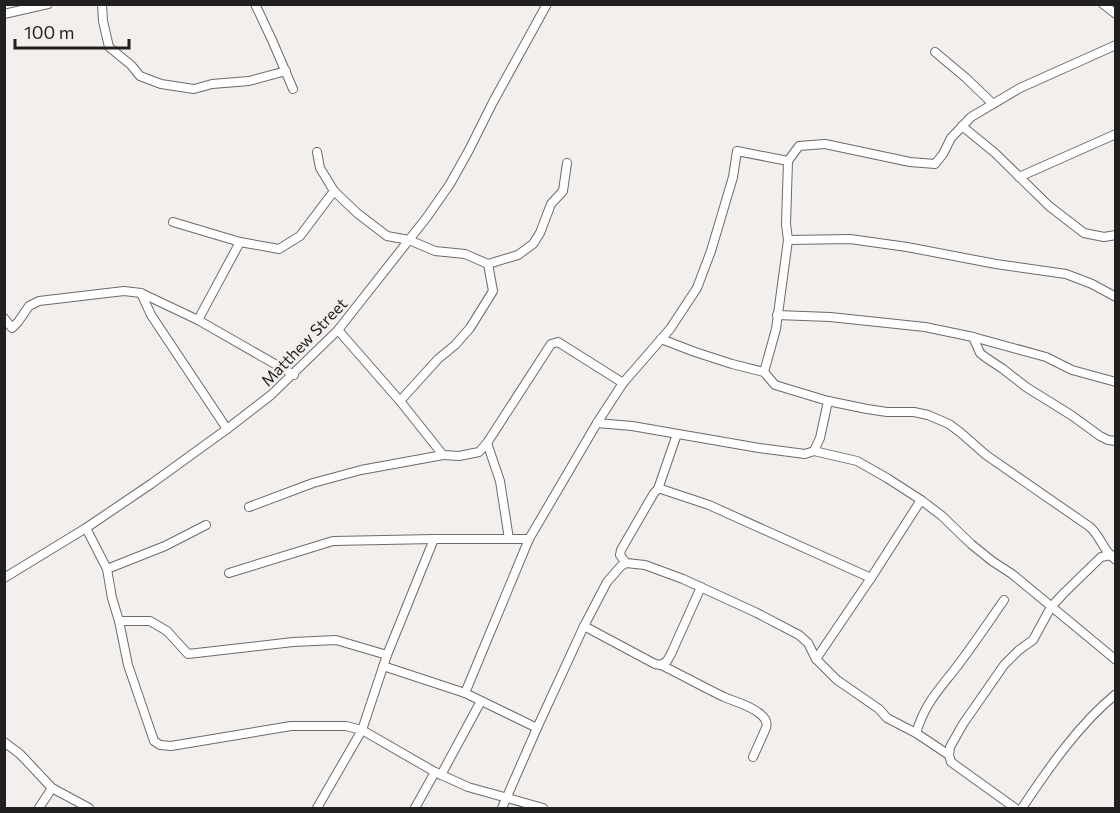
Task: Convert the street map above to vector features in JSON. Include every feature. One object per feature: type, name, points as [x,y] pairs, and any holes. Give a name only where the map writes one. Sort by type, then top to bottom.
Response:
[{"type":"street","points":[[4,14],[48,4]]},
{"type":"street","points":[[102,4],[109,47],[131,65],[140,76],[161,84],[194,89],[212,84],[249,81],[286,71]]},
{"type":"street","points":[[255,4],[293,89]]},
{"type":"street","name":"Matthew Street","points":[[4,578],[86,528],[226,429],[294,375],[338,330],[428,217],[450,184],[547,4]]},
{"type":"street","points":[[1102,4],[1116,14]]},
{"type":"street","points":[[764,372],[776,329],[788,240],[786,224],[788,161],[799,146],[825,144],[910,162],[935,164],[951,138],[971,117],[1020,88],[1116,45]]},
{"type":"street","points":[[935,52],[993,104]]},
{"type":"street","points":[[962,126],[995,153],[1049,206],[1084,233],[1104,237],[1116,235]]},
{"type":"street","points":[[1020,177],[1116,134]]},
{"type":"street","points":[[465,693],[529,538],[623,383],[670,328],[698,288],[733,177],[737,151],[788,161]]},
{"type":"street","points":[[317,152],[320,168],[334,191],[357,213],[387,236],[410,240],[435,251],[465,254],[489,264],[518,255],[533,244],[540,233],[551,204],[563,191],[567,163]]},
{"type":"street","points":[[173,222],[240,242],[279,249],[300,236],[334,191]]},
{"type":"street","points":[[788,240],[850,239],[1066,274],[1116,297]]},
{"type":"street","points":[[198,320],[240,242]]},
{"type":"street","points":[[400,401],[438,358],[455,345],[470,328],[493,291],[489,264]]},
{"type":"street","points":[[141,292],[150,315],[226,429]]},
{"type":"street","points":[[4,318],[12,328],[29,306],[39,301],[76,295],[141,292],[198,320],[294,375]]},
{"type":"street","points":[[777,315],[830,316],[915,326],[973,337],[1046,357],[1072,370],[1116,382]]},
{"type":"street","points":[[338,330],[400,401],[443,455]]},
{"type":"street","points":[[973,337],[980,353],[1026,387],[1100,436],[1116,441]]},
{"type":"street","points":[[661,339],[714,358],[764,372],[775,385],[828,401],[887,412],[914,412],[949,424],[986,455],[1090,527],[1116,560]]},
{"type":"street","points":[[249,507],[313,483],[361,470],[443,455],[459,456],[479,452],[551,344],[558,342],[623,383]]},
{"type":"street","points":[[814,451],[820,438],[828,401]]},
{"type":"street","points":[[597,423],[632,426],[805,454],[814,451],[856,461],[887,478],[942,516],[971,544],[1012,574],[1116,660]]},
{"type":"street","points":[[626,563],[620,555],[621,550],[657,489],[677,434]]},
{"type":"street","points":[[487,443],[500,481],[509,539]]},
{"type":"street","points":[[657,489],[709,506],[871,578]]},
{"type":"street","points":[[816,659],[921,500]]},
{"type":"street","points":[[107,570],[165,546],[206,525]]},
{"type":"street","points":[[86,528],[107,570],[111,598],[119,621],[128,665],[154,741],[160,745],[171,746],[291,726],[346,726],[362,730],[438,773],[468,787],[543,808]]},
{"type":"street","points":[[229,573],[333,541],[529,538]]},
{"type":"street","points":[[317,808],[362,730],[387,655],[434,539]]},
{"type":"street","points":[[948,755],[963,724],[1004,665],[1033,640],[1051,607],[1101,556],[1112,555]]},
{"type":"street","points":[[502,808],[584,626],[607,582],[626,563],[645,565],[701,587],[799,635],[808,643],[816,659],[837,680],[879,709],[886,718],[916,733],[948,755],[951,762],[1015,808]]},
{"type":"street","points":[[661,665],[671,654],[701,587]]},
{"type":"street","points":[[916,733],[921,716],[929,702],[1004,600]]},
{"type":"street","points":[[119,621],[150,621],[167,631],[188,654],[293,642],[336,640],[387,655]]},
{"type":"street","points":[[584,626],[655,664],[757,711],[767,723],[753,757]]},
{"type":"street","points":[[384,666],[465,693],[537,728]]},
{"type":"street","points":[[1022,808],[1041,779],[1098,708],[1116,694]]},
{"type":"street","points":[[415,808],[481,701]]},
{"type":"street","points":[[4,742],[20,754],[52,788],[89,808]]},
{"type":"street","points":[[39,808],[52,788]]}]
